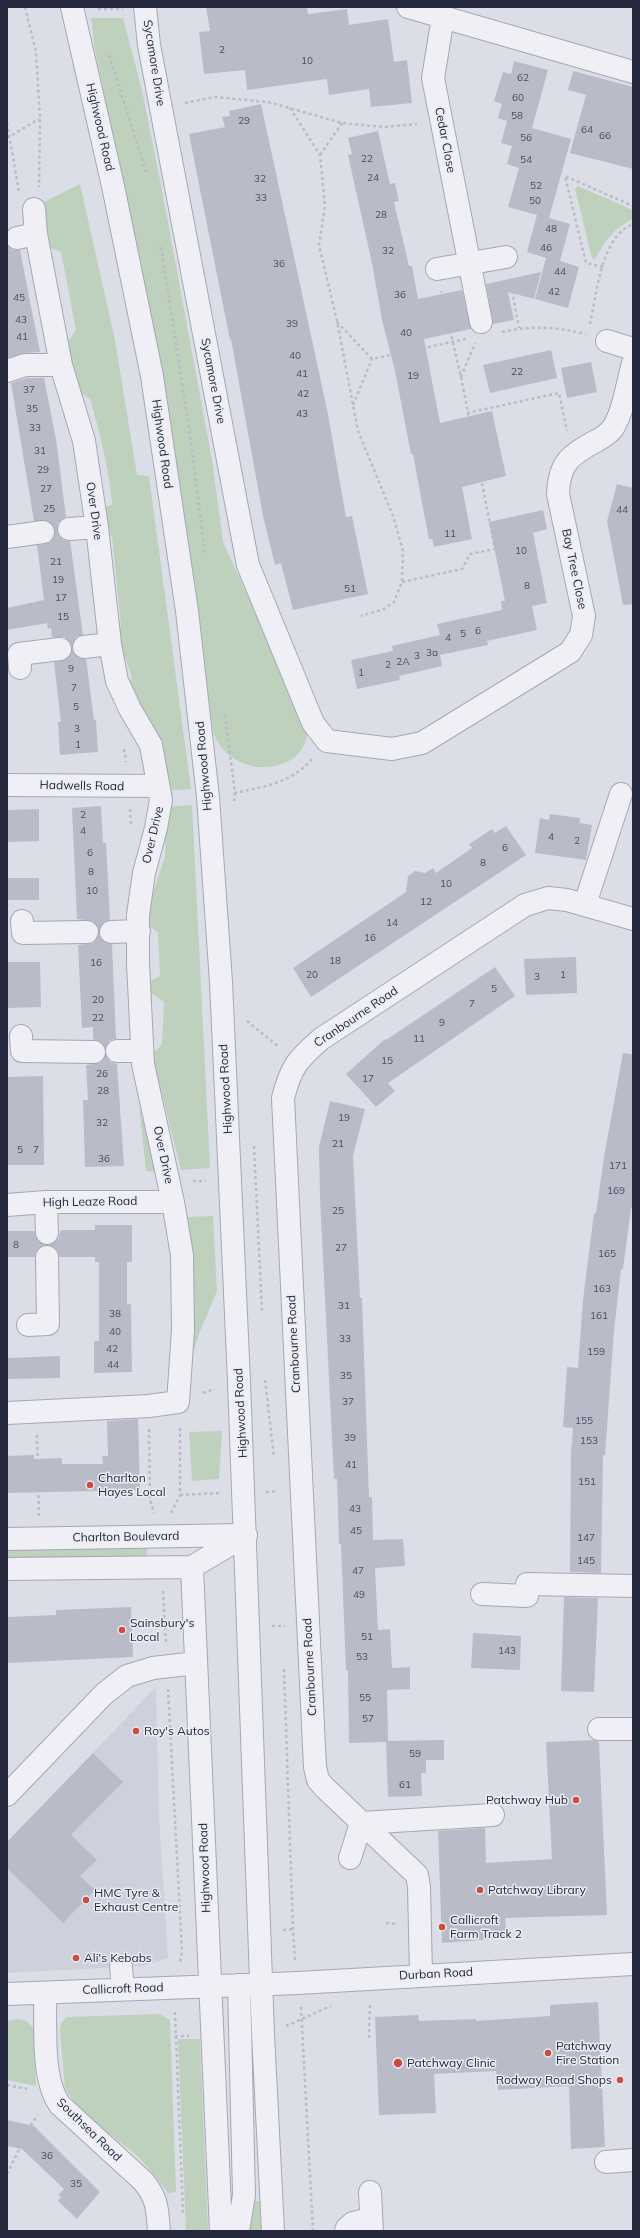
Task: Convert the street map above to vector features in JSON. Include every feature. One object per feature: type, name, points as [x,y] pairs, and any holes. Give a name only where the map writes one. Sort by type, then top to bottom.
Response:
[{"type":"street","name":"Sycamore Drive","points":[[145,8],[149,45],[248,565],[313,723],[328,740]]},
{"type":"street","points":[[415,8],[633,72]]},
{"type":"street","name":"Highwood Road","points":[[73,11],[113,186],[152,376],[187,611],[208,797],[220,974],[246,1535],[262,1985],[273,2231]]},
{"type":"street","name":"Cedar Close","points":[[443,17],[433,78],[471,263],[482,333]]},
{"type":"street","name":"Over Drive","points":[[34,209],[27,236],[61,365],[84,441],[98,527],[110,644],[117,681],[130,709],[151,745],[157,786],[161,800],[156,828],[144,873],[138,915],[142,1051],[143,1064],[173,1202],[182,1255],[183,1330],[180,1401]]},
{"type":"street","points":[[437,269],[506,257]]},
{"type":"street","points":[[606,341],[633,349]]},
{"type":"street","name":"Bay Tree Close","points":[[328,740],[392,750],[422,743],[570,652],[581,635],[584,616],[558,494],[558,481],[562,468],[572,454],[602,438],[612,429],[618,416],[633,364]]},
{"type":"street","points":[[7,371],[25,365],[61,365]]},
{"type":"street","points":[[69,529],[98,527]]},
{"type":"street","points":[[7,537],[43,532]]},
{"type":"street","points":[[84,646],[110,644]]},
{"type":"street","points":[[20,668],[19,654],[60,649]]},
{"type":"street","name":"Hadwells Road","points":[[7,785],[157,786]]},
{"type":"street","points":[[585,904],[621,794]]},
{"type":"street","name":"Cranbourne Road","points":[[421,1975],[419,1886],[416,1875],[324,1788],[318,1780],[315,1767],[283,1098],[288,1078],[297,1061],[320,1040],[525,905],[548,898],[585,904],[633,919]]},
{"type":"street","points":[[22,921],[23,933],[87,932]]},
{"type":"street","points":[[111,932],[139,931]]},
{"type":"street","points":[[21,1036],[22,1051],[94,1052]]},
{"type":"street","points":[[117,1051],[142,1051]]},
{"type":"street","points":[[46,1202],[47,1233]]},
{"type":"street","name":"High Leaze Road","points":[[7,1205],[46,1202],[173,1202]]},
{"type":"street","points":[[28,1325],[48,1324],[47,1257]]},
{"type":"street","points":[[7,1413],[149,1406],[180,1401]]},
{"type":"street","points":[[7,1570],[192,1566],[246,1535]]},
{"type":"street","name":"Charlton Boulevard","points":[[7,1539],[246,1535]]},
{"type":"street","name":"Highwood Road","points":[[192,1566],[209,1986],[221,2231]]},
{"type":"street","points":[[482,1594],[527,1596],[527,1584],[633,1586]]},
{"type":"street","points":[[7,1795],[104,1694],[127,1676],[167,1666],[196,1663]]},
{"type":"street","points":[[599,1729],[633,1729]]},
{"type":"street","points":[[350,1858],[360,1822],[493,1815]]},
{"type":"street","name":"Durban Road","points":[[239,1985],[262,1985],[633,1964]]},
{"type":"street","points":[[121,1967],[123,1989]]},
{"type":"street","points":[[238,2231],[244,2195],[239,1985]]},
{"type":"street","name":"Callicroft Road","points":[[7,1994],[239,1985]]},
{"type":"street","name":"Southsea Road","points":[[45,1992],[48,2080],[53,2095],[60,2105],[143,2181],[153,2193],[157,2205],[158,2231]]},
{"type":"street","points":[[606,2162],[633,2160]]},
{"type":"street","points":[[346,2231],[346,2228],[353,2223],[371,2225],[370,2192]]},
{"type":"path","points":[[25,7],[36,52],[40,118],[39,183]]},
{"type":"path","points":[[73,11],[145,8]]},
{"type":"path","points":[[184,103],[215,97],[268,102],[342,123],[384,127],[441,121]]},
{"type":"path","points":[[290,108],[320,155],[325,206],[319,245],[337,321],[358,431],[397,530],[403,551],[404,566],[402,582],[394,602],[384,609],[361,616]]},
{"type":"path","points":[[7,138],[40,118]]},
{"type":"path","points":[[7,122],[21,202],[34,209]]},
{"type":"path","points":[[320,155],[342,123]]},
{"type":"path","points":[[603,267],[586,263],[565,176],[633,206]]},
{"type":"path","points":[[372,360],[452,342],[482,333],[533,326],[561,328],[588,335],[608,246],[624,227],[633,224]]},
{"type":"path","points":[[506,257],[519,328]]},
{"type":"path","points":[[402,582],[462,569],[470,554],[495,549],[461,377],[437,269]]},
{"type":"path","points":[[337,321],[372,360]]},
{"type":"path","points":[[461,377],[482,333]]},
{"type":"path","points":[[353,406],[372,360]]},
{"type":"path","points":[[467,413],[559,393],[572,454]]},
{"type":"path","points":[[208,797],[235,793],[279,783],[303,770],[328,740]]},
{"type":"path","points":[[233,806],[235,793]]},
{"type":"path","points":[[247,1028],[246,1020],[297,1061]]},
{"type":"path","points":[[254,1138],[262,1317]]},
{"type":"path","points":[[264,1372],[275,1461]]},
{"type":"path","points":[[160,1537],[180,1495],[180,1401]]},
{"type":"path","points":[[149,1406],[150,1499],[160,1537]]},
{"type":"path","points":[[37,1412],[40,1538]]},
{"type":"path","points":[[278,1484],[279,1499]]},
{"type":"path","points":[[161,1567],[182,1952],[175,1987],[183,2215]]},
{"type":"path","points":[[283,1618],[283,1634]]},
{"type":"path","points":[[284,1666],[293,1929],[303,2018],[314,2231]]},
{"type":"path","points":[[370,1978],[370,2038]]},
{"type":"path","points":[[7,2085],[53,2095],[32,2123],[7,2174]]},
{"type":"shaded area","name":"HMC Tyre & Exhaust Centre","points":[[156,1687],[159,1817],[168,1958],[143,1966],[7,1973],[7,1842]]},
{"type":"green space","points":[[91,18],[123,18],[142,90],[161,185],[212,460],[223,542],[306,722],[307,735],[303,748],[292,759],[278,765],[255,767],[234,759],[225,752],[218,743],[213,732],[192,566],[166,392],[95,50]]},
{"type":"green space","points":[[80,184],[115,340],[137,475],[149,476],[191,789],[163,791],[127,686],[132,677],[125,657],[116,652],[114,634],[121,625],[112,536],[102,528],[99,511],[112,504],[109,477],[101,438],[90,399],[77,391],[67,343],[76,330],[61,252],[51,248],[42,203]]},
{"type":"green space","points":[[578,186],[633,210],[633,219],[615,231],[602,246],[595,259],[592,258],[575,189]]},
{"type":"green space","points":[[192,805],[210,1168],[181,1170],[152,1055],[162,1044],[164,1002],[148,991],[149,982],[160,976],[158,933],[147,924],[147,910],[165,857],[166,807]]},
{"type":"green space","points":[[139,1106],[151,1149],[164,1172],[146,1171]]},
{"type":"green space","points":[[213,1216],[217,1291],[199,1334],[189,1365],[192,1288],[187,1217]]},
{"type":"green space","points":[[222,1431],[219,1479],[192,1481],[189,1432]]},
{"type":"green space","points":[[147,1547],[147,1557],[7,1560],[7,1550]]},
{"type":"green space","points":[[160,2014],[170,2020],[176,2192],[168,2193],[153,2173],[136,2155],[87,2116],[71,2098],[65,2088],[60,2031],[61,2023],[67,2017]]},
{"type":"green space","points":[[17,2019],[27,2021],[34,2029],[36,2086],[7,2080],[7,2021]]},
{"type":"green space","points":[[178,2039],[200,2039],[208,2231],[186,2231]]},
{"type":"green space","points":[[253,2201],[260,2201],[261,2231],[250,2231]]},
{"type":"building","points":[[206,7],[307,7],[308,14],[347,9],[349,25],[388,19],[394,62],[407,60],[412,103],[371,107],[369,89],[329,95],[327,79],[247,90],[245,70],[204,74],[199,32],[210,31]]},
{"type":"building","points":[[514,61],[548,70],[532,128],[571,139],[549,218],[570,224],[560,261],[579,267],[568,308],[535,299],[546,258],[527,252],[537,215],[508,207],[519,168],[507,164],[512,146],[501,143],[507,121],[498,118],[502,104],[494,101],[503,72],[511,74]]},
{"type":"building","points":[[573,71],[633,87],[633,169],[570,153],[586,95],[568,90]]},
{"type":"building","points":[[261,104],[328,414],[346,517],[352,516],[368,594],[293,610],[281,563],[275,565],[263,516],[231,339],[230,340],[189,134],[225,127],[222,117],[230,116],[229,111]]},
{"type":"building","points":[[378,131],[390,184],[395,183],[399,201],[394,202],[409,266],[412,266],[418,299],[462,290],[471,329],[424,339],[440,423],[492,411],[506,476],[462,487],[472,539],[434,547],[432,539],[429,539],[413,454],[411,454],[395,371],[382,320],[372,263],[348,155],[352,154],[348,138]]},
{"type":"building","points":[[7,245],[13,250],[20,250],[40,352],[25,353],[8,358]]},
{"type":"building","points":[[541,272],[534,299],[508,292],[514,320],[493,324],[486,284]]},
{"type":"building","points":[[551,350],[557,378],[490,393],[483,365]]},
{"type":"building","points":[[591,362],[597,392],[567,398],[561,368]]},
{"type":"building","points":[[27,378],[44,378],[56,439],[66,517],[58,523],[57,530],[63,540],[70,541],[83,635],[76,637],[72,646],[65,637],[52,637],[51,628],[48,629],[47,623],[7,630],[7,608],[44,600],[37,545],[51,542],[55,531],[53,525],[48,521],[34,521],[11,383]]},
{"type":"building","points":[[617,484],[633,488],[633,604],[623,605],[607,521]]},
{"type":"building","points":[[543,510],[547,529],[533,533],[547,603],[532,606],[537,630],[487,641],[488,645],[440,655],[442,666],[399,676],[400,680],[357,689],[351,660],[393,651],[392,646],[440,635],[437,624],[502,610],[501,601],[505,601],[489,522]]},
{"type":"building","points":[[72,650],[79,658],[86,659],[94,720],[96,720],[98,752],[60,755],[58,722],[61,722],[54,662],[67,659]]},
{"type":"building","points":[[101,806],[103,843],[106,843],[110,920],[104,922],[99,930],[93,921],[77,919],[72,808]]},
{"type":"building","points":[[39,809],[39,841],[7,842],[7,810]]},
{"type":"building","points":[[550,814],[580,818],[579,823],[592,825],[586,860],[535,853],[540,818],[549,820]]},
{"type":"building","points":[[506,826],[526,855],[311,997],[293,968],[406,892],[408,876],[415,871],[425,873],[433,868],[436,873],[472,848],[469,844],[492,829],[495,833]]},
{"type":"building","points":[[7,878],[39,878],[39,900],[7,900]]},
{"type":"building","points":[[99,934],[105,943],[112,944],[116,1039],[110,1040],[105,1048],[101,1042],[93,1039],[93,1027],[82,1028],[78,945],[93,943]]},
{"type":"building","points":[[576,957],[577,993],[526,995],[524,959]]},
{"type":"building","points":[[7,962],[40,962],[41,1007],[7,1008]]},
{"type":"building","points":[[495,967],[515,996],[388,1083],[395,1091],[376,1107],[346,1074],[385,1039],[386,1040]]},
{"type":"building","points":[[623,1053],[633,1054],[633,1208],[631,1208],[623,1269],[621,1269],[614,1331],[605,1455],[603,1455],[601,1573],[570,1572],[571,1452],[573,1428],[563,1427],[567,1367],[578,1368],[583,1300],[594,1213],[596,1213],[605,1151]]},
{"type":"building","points":[[106,1055],[110,1062],[117,1064],[124,1166],[85,1167],[83,1100],[88,1100],[86,1065],[100,1063]]},
{"type":"building","points":[[43,1076],[44,1165],[7,1165],[7,1077]]},
{"type":"building","points":[[330,1101],[365,1109],[353,1156],[360,1298],[362,1298],[369,1497],[372,1497],[373,1540],[403,1539],[405,1566],[375,1568],[378,1630],[390,1629],[392,1668],[410,1667],[410,1689],[387,1690],[388,1741],[444,1740],[444,1760],[426,1760],[426,1773],[421,1773],[422,1796],[388,1797],[386,1742],[349,1743],[348,1670],[346,1670],[337,1479],[334,1479],[320,1198],[319,1147]]},
{"type":"building","points":[[95,1225],[132,1225],[132,1262],[127,1262],[127,1304],[131,1304],[132,1372],[94,1373],[94,1341],[99,1341],[99,1262],[95,1262],[95,1257],[59,1257],[57,1250],[49,1245],[58,1239],[61,1230],[95,1230]]},
{"type":"building","points":[[7,1231],[34,1231],[37,1240],[45,1245],[36,1251],[35,1257],[7,1257]]},
{"type":"building","points":[[60,1356],[60,1378],[7,1379],[7,1358]]},
{"type":"building","points":[[138,1419],[140,1490],[7,1493],[7,1456],[34,1455],[34,1459],[62,1458],[62,1464],[103,1464],[102,1456],[108,1456],[107,1421]]},
{"type":"building","points":[[564,1597],[598,1598],[594,1692],[561,1691]]},
{"type":"building","points":[[131,1607],[133,1657],[7,1663],[7,1617],[56,1615],[56,1610]]},
{"type":"building","points":[[473,1633],[521,1636],[520,1670],[471,1668]]},
{"type":"building","points":[[593,1740],[599,1742],[607,1915],[505,1918],[507,1938],[442,1943],[438,1831],[485,1828],[486,1863],[552,1859],[546,1742]]},
{"type":"building","points":[[93,1753],[123,1782],[71,1835],[97,1860],[80,1876],[95,1890],[63,1923],[7,1868],[7,1842]]},
{"type":"building","points":[[598,2002],[605,2147],[571,2149],[569,2086],[498,2090],[496,2071],[434,2074],[436,2113],[379,2115],[375,2017],[418,2015],[419,2021],[476,2019],[476,2021],[550,2016],[550,2005]]},
{"type":"building","points":[[7,2120],[34,2126],[100,2192],[77,2219],[58,2201],[61,2197],[58,2195],[64,2189],[22,2149],[7,2146]]},
{"type":"place","name":"Charlton Hayes Local","points":[[90,1485]]},
{"type":"place","name":"Sainsbury's Local","points":[[122,1630]]},
{"type":"place","name":"Roy's Autos","points":[[136,1731]]},
{"type":"place","name":"Patchway Hub","points":[[576,1800]]},
{"type":"place","name":"Patchway Library","points":[[480,1890]]},
{"type":"place","name":"HMC Tyre & Exhaust Centre","points":[[86,1900]]},
{"type":"place","name":"Callicroft Farm Track 2","points":[[442,1927]]},
{"type":"place","name":"Ali's Kebabs","points":[[76,1958]]},
{"type":"place","name":"Patchway Fire Station","points":[[548,2053]]},
{"type":"place","name":"Patchway Clinic","points":[[398,2063]]},
{"type":"place","name":"Rodway Road Shops","points":[[620,2080]]}]
